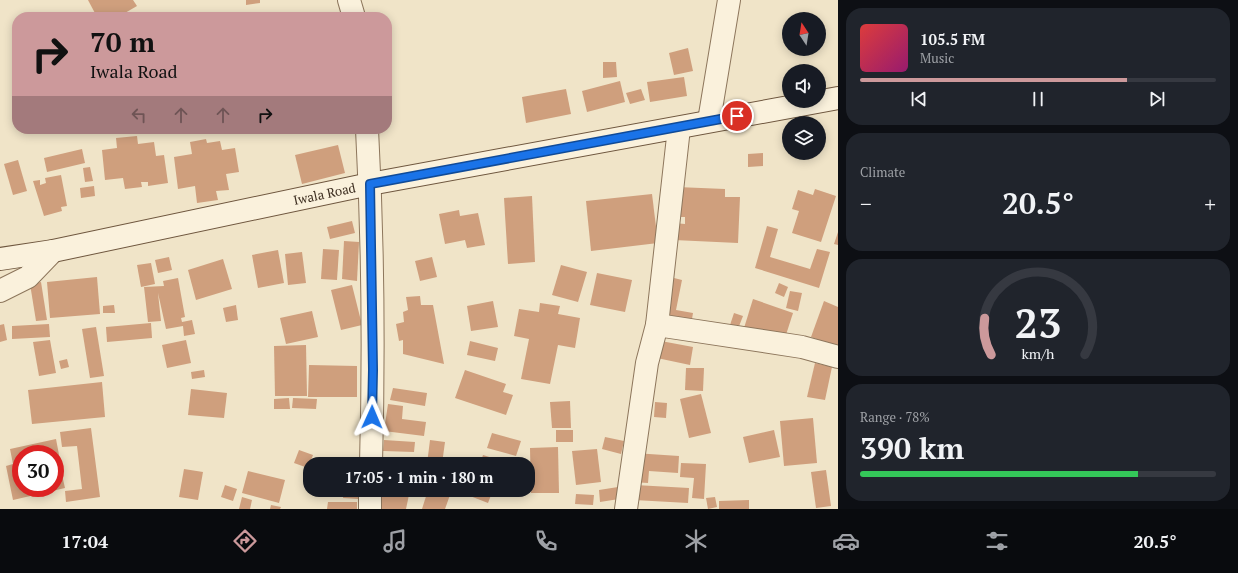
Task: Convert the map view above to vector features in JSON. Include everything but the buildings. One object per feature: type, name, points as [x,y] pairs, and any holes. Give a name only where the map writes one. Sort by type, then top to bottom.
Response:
[{"type":"street","points":[[349,0],[353,12]]},
{"type":"street","points":[[708,121],[729,0]]},
{"type":"street","name":"Iwala Road","points":[[0,259],[53,251],[370,184],[838,98]]},
{"type":"street","points":[[626,509],[648,363],[657,325],[679,128]]},
{"type":"street","points":[[367,134],[370,184],[373,370],[371,457]]},
{"type":"street","points":[[0,291],[28,277],[53,251]]},
{"type":"street","points":[[657,325],[802,347],[838,357]]},
{"type":"street","points":[[370,497],[370,509]]},
{"type":"route","points":[[372,417],[373,370],[370,184],[679,128],[737,116]]}]
